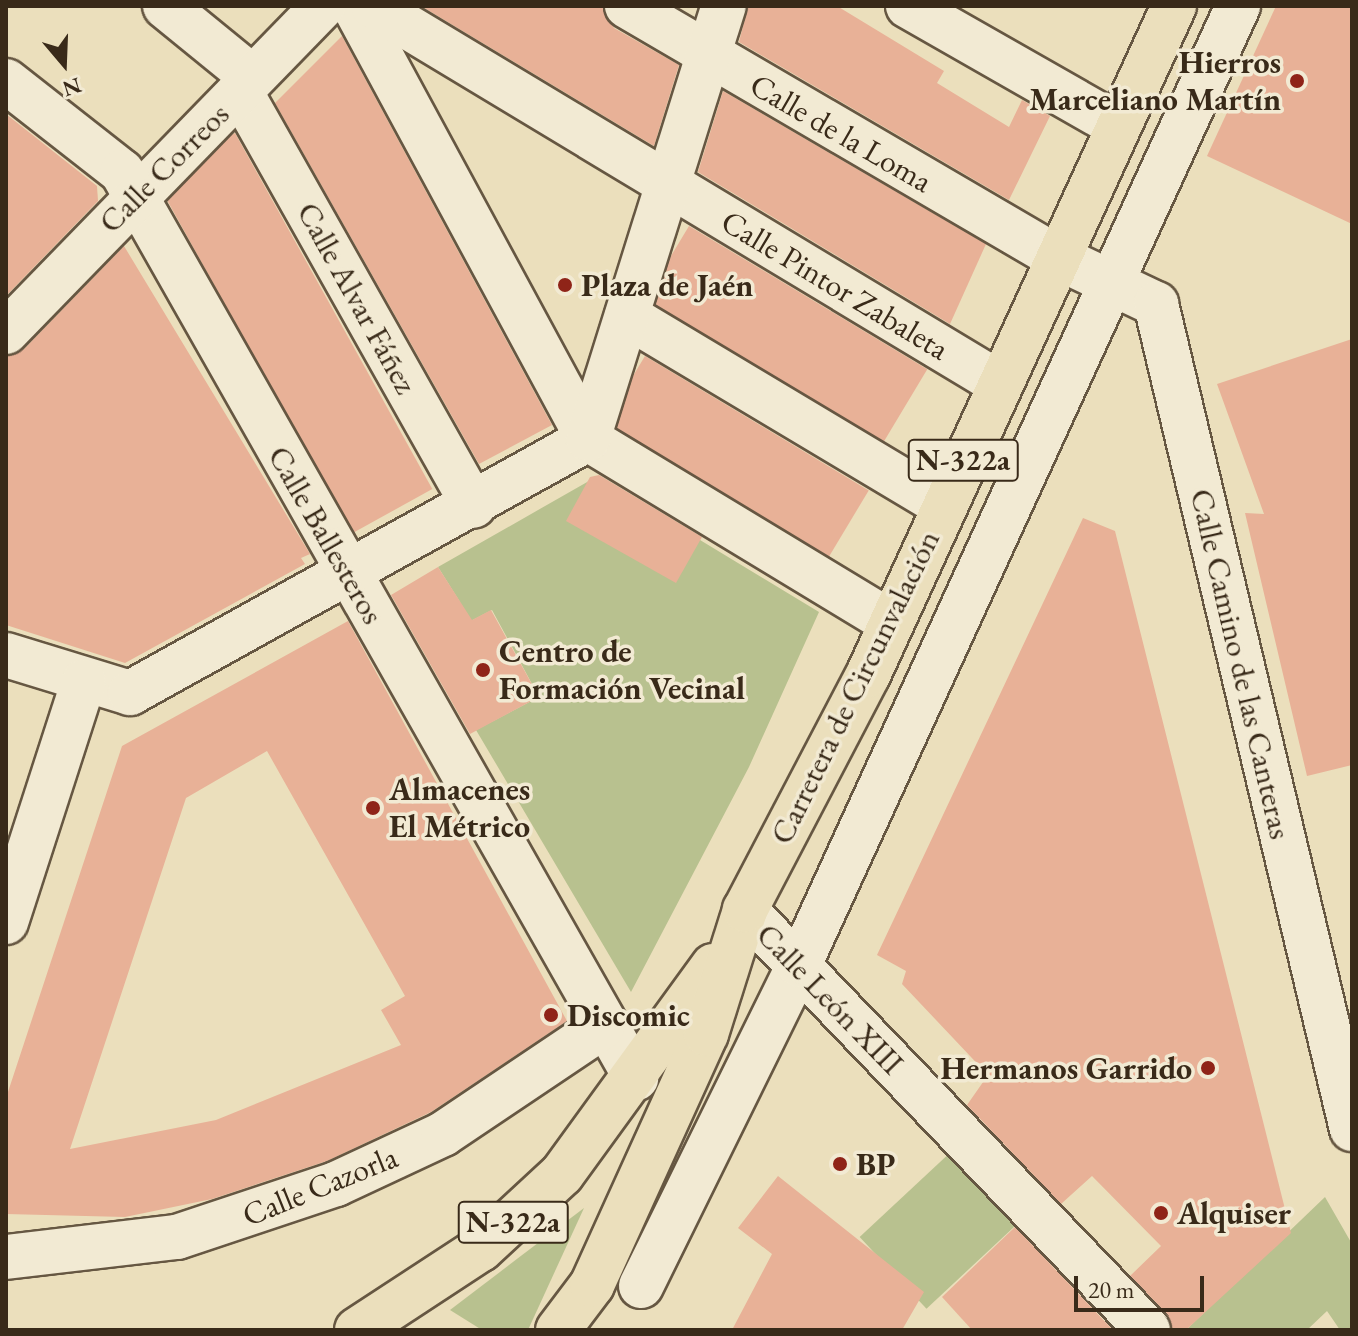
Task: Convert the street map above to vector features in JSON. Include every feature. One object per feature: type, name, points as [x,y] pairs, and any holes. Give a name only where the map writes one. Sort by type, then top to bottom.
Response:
[{"type":"main road","name":"Carretera de Circunvalación","points":[[357,1330],[525,1210],[636,1078],[741,921],[892,623],[943,505],[1174,6]]},
{"type":"main road","name":"Carretera de Circunvalación","points":[[557,1330],[592,1285],[706,1034],[741,921]]},
{"type":"main road","name":"Carretera de Circunvalación","points":[[557,1330],[562,1297],[636,1132],[636,1078]]},
{"type":"street","name":"Calle Alvar Fáñez","points":[[165,6],[246,84],[474,506]]},
{"type":"street","name":"Calle Correos","points":[[6,332],[134,196],[323,6]]},
{"type":"street","points":[[354,6],[588,439],[892,623]]},
{"type":"street","points":[[373,6],[672,188]]},
{"type":"street","name":"Calle de la Loma","points":[[627,6],[1057,257]]},
{"type":"street","points":[[6,655],[130,693],[474,506],[588,439],[672,188],[707,55],[724,6]]},
{"type":"street","points":[[908,6],[965,21],[1118,126]]},
{"type":"street","points":[[641,1286],[799,965],[1108,279],[1238,6]]},
{"type":"street","name":"Calle Ballesteros","points":[[6,81],[122,172],[602,1027],[636,1078]]},
{"type":"street","name":"Calle Pintor Zabaleta","points":[[672,188],[999,383]]},
{"type":"street","name":"Calle Camino de las Canteras","points":[[1057,257],[1156,304],[1352,1129]]},
{"type":"street","points":[[627,316],[943,505]]},
{"type":"street","points":[[6,922],[84,681]]},
{"type":"street","name":"Calle León XIII","points":[[741,921],[799,965],[1148,1330]]},
{"type":"street","name":"Calle Cazorla","points":[[6,1257],[177,1237],[336,1184],[443,1134],[602,1027]]},
{"type":"green space","points":[[596,477],[819,612],[749,767],[631,992],[476,730],[539,697],[492,610],[426,644],[460,602],[438,567]]},
{"type":"green space","points":[[954,1149],[1021,1221],[926,1309],[860,1237]]},
{"type":"green space","points":[[1325,1197],[1352,1244],[1352,1330],[1340,1330],[1327,1311],[1307,1330],[1186,1330]]},
{"type":"green space","points":[[584,1208],[528,1330],[482,1330],[450,1310]]},
{"type":"building","points":[[421,6],[602,6],[614,28],[679,65],[654,146]]},
{"type":"building","points":[[748,6],[837,6],[944,71],[937,83],[1009,127],[1022,100],[1050,116],[1009,200],[739,42]]},
{"type":"building","name":"Hierros Marceliano Martín","points":[[1276,6],[1352,6],[1352,224],[1207,156]]},
{"type":"building","points":[[342,36],[552,425],[479,464],[275,103]]},
{"type":"building","points":[[723,91],[986,244],[950,324],[698,172]]},
{"type":"building","points":[[6,114],[97,186],[98,201],[6,296]]},
{"type":"building","points":[[235,133],[432,489],[352,534],[155,178]]},
{"type":"building","points":[[689,226],[927,369],[883,443],[645,300]]},
{"type":"building","points":[[124,246],[310,554],[301,558],[305,564],[125,663],[6,625],[6,356],[24,349]]},
{"type":"building","points":[[1352,339],[1352,765],[1307,776],[1245,513],[1264,514],[1217,384]]},
{"type":"building","points":[[645,356],[869,490],[829,556],[605,422]]},
{"type":"building","points":[[599,475],[702,537],[676,583],[566,521],[590,477]]},
{"type":"building","points":[[1083,518],[1115,531],[1291,1233],[1186,1330],[1172,1330],[1166,1313],[1130,1276],[1161,1246],[1092,1176],[1061,1204],[967,1105],[988,1075],[902,984],[906,971],[877,955]]},
{"type":"building","name":"Centro de Formación Vecinal","points":[[438,567],[472,620],[491,610],[539,697],[470,734],[391,595]]},
{"type":"building","points":[[348,621],[567,1021],[431,1112],[327,1161],[212,1199],[125,1217],[6,1214],[6,1098],[122,746]],"holes":[[[267,751],[405,996],[381,1010],[401,1045],[216,1120],[70,1149],[186,798]]]},
{"type":"building","points":[[778,1176],[924,1292],[902,1330],[732,1330],[772,1254],[738,1228]]},
{"type":"building","points":[[1015,1227],[1113,1330],[972,1330],[942,1297]]},
{"type":"place","name":"Hierros Marceliano Martín","points":[[1297,81]]},
{"type":"place","name":"Plaza de Jaén","points":[[565,285]]},
{"type":"place","name":"Centro de Formación Vecinal","points":[[483,670]]},
{"type":"place","name":"Almacenes El Métrico","points":[[373,808]]},
{"type":"place","name":"Discomic","points":[[551,1015]]},
{"type":"place","name":"Hermanos Garrido","points":[[1208,1068]]},
{"type":"place","name":"BP","points":[[840,1164]]},
{"type":"place","name":"Alquiser","points":[[1161,1213]]}]
